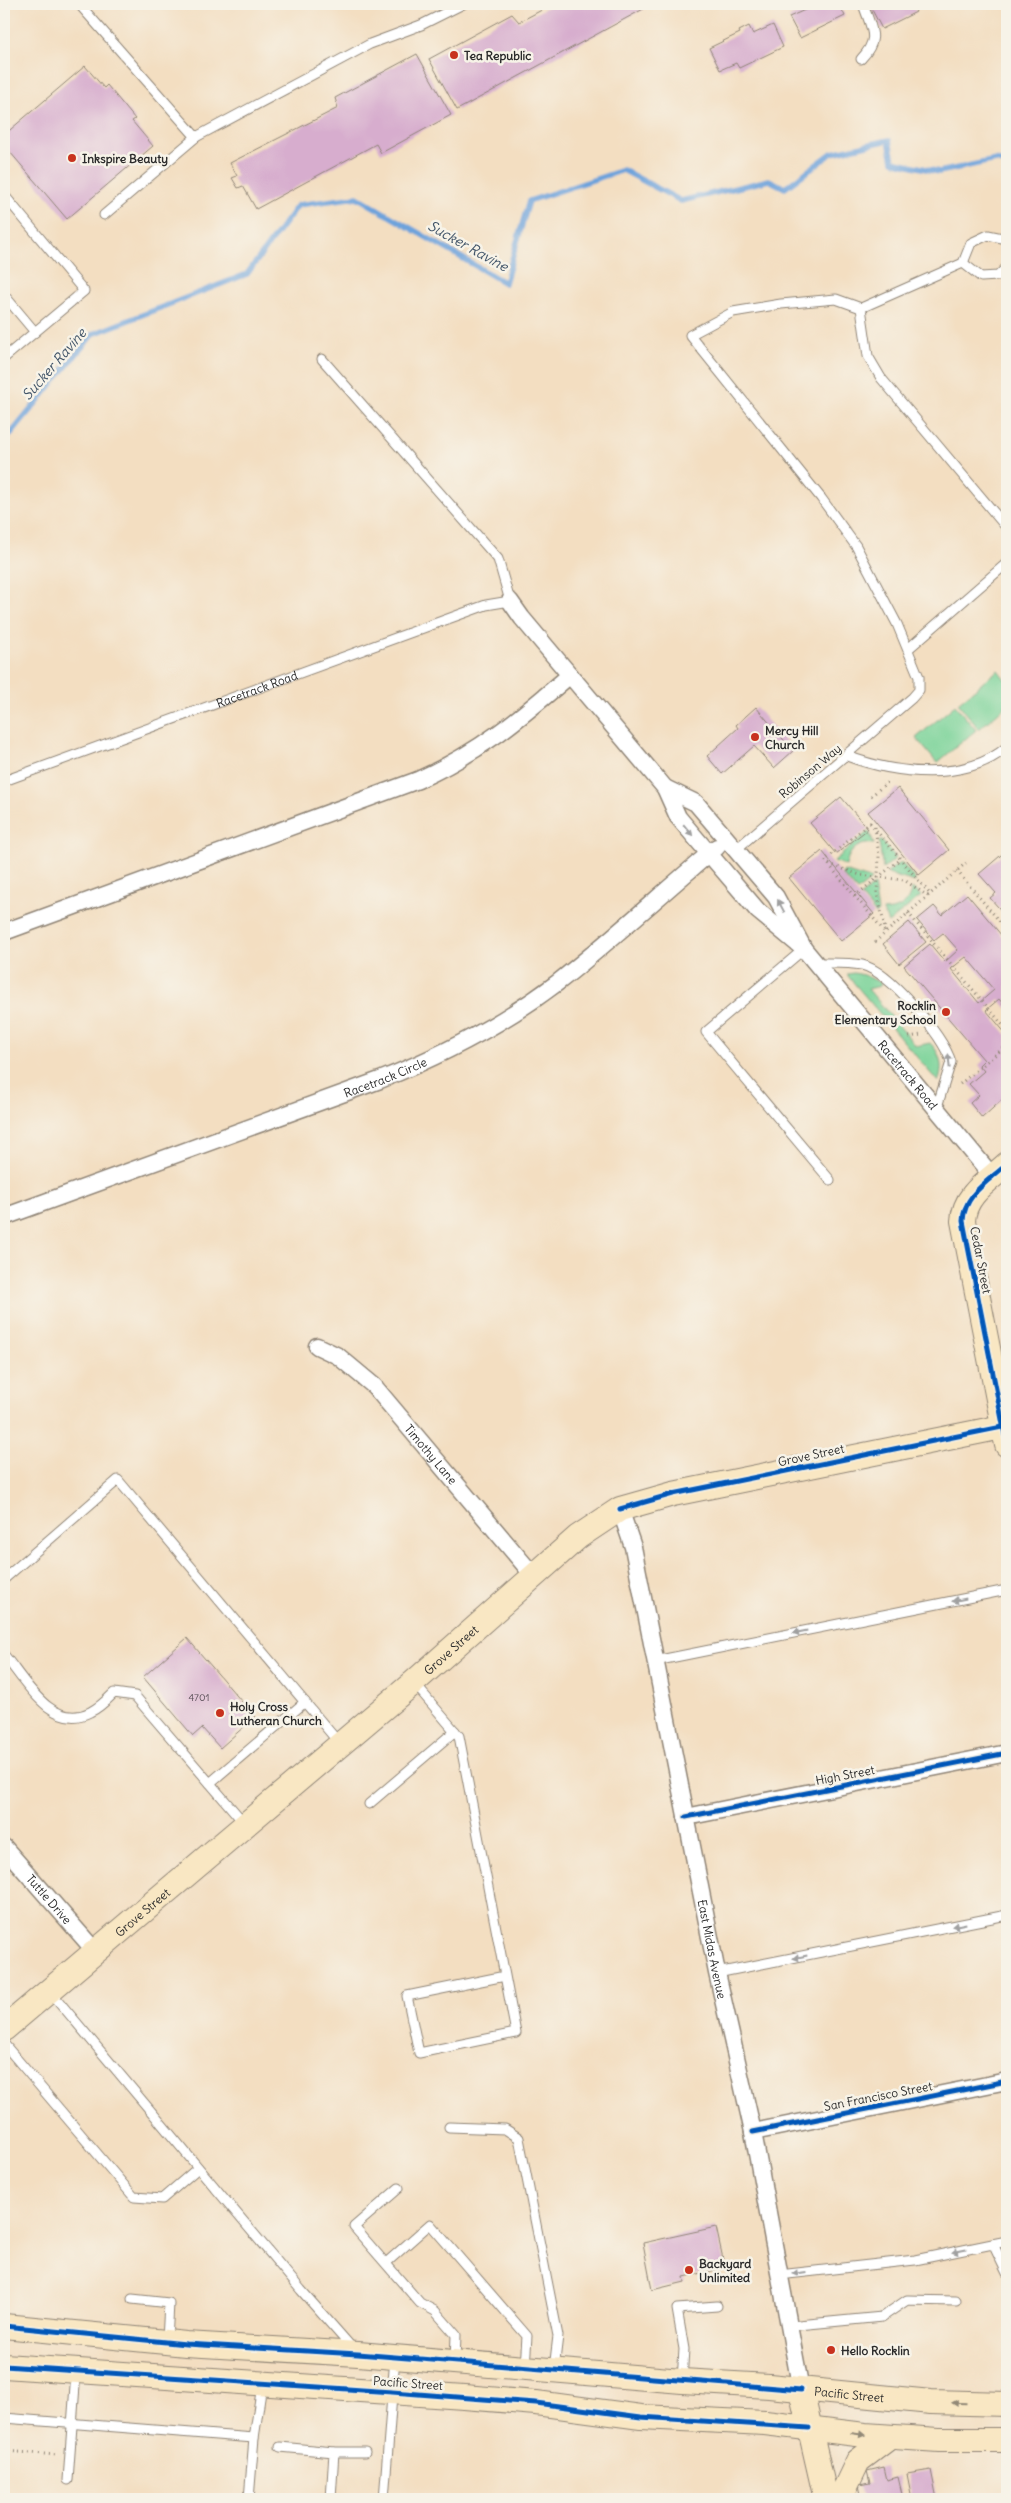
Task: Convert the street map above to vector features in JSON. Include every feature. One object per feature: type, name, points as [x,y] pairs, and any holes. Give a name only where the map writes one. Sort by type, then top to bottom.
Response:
[{"type":"main road","name":"Cedar Street","points":[[1000,1170],[968,1200],[964,1209],[964,1221],[1006,1433]]},
{"type":"main road","name":"Grove Street","points":[[4,2029],[413,1683],[534,1575],[578,1538],[620,1509],[673,1494],[1006,1433]]},
{"type":"main road","name":"Pacific Street","points":[[9,2328],[176,2343],[358,2354],[931,2402],[1007,2404]]},
{"type":"main road","points":[[176,2343],[198,2354],[252,2370],[262,2383]]},
{"type":"main road","name":"Pacific Street","points":[[4,2366],[464,2397],[536,2403],[641,2417],[809,2428],[890,2437],[939,2440],[1007,2440]]},
{"type":"main road","points":[[464,2397],[526,2383],[554,2370]]},
{"type":"main road","points":[[801,2390],[826,2499]]},
{"type":"main road","points":[[840,2499],[858,2461],[890,2437]]},
{"type":"street","name":"Racetrack Road","points":[[510,601],[665,788],[678,817],[720,849],[776,897],[804,949],[815,963],[937,1107],[1000,1170]]},
{"type":"street","points":[[4,932],[433,773],[462,759],[503,732],[570,675]]},
{"type":"street","name":"Racetrack Road","points":[[665,788],[696,803],[720,849],[758,911],[804,949]]},
{"type":"street","name":"Racetrack Circle","points":[[4,1217],[380,1080],[432,1058],[481,1033],[556,983],[720,849]]},
{"type":"street","name":"Timothy Lane","points":[[317,1346],[338,1356],[374,1386],[534,1575]]},
{"type":"street","name":"East Midas Avenue","points":[[620,1509],[633,1547],[717,1973],[753,2132],[778,2275],[801,2390]]},
{"type":"street","name":"High Street","points":[[686,1817],[1007,1753]]},
{"type":"street","name":"Tuttle Drive","points":[[4,1847],[95,1951]]},
{"type":"street","name":"San Francisco Street","points":[[753,2132],[1007,2081]]},
{"type":"lane","points":[[79,4],[196,137]]},
{"type":"lane","points":[[104,215],[196,137],[370,44],[421,25],[463,4]]},
{"type":"lane","points":[[861,59],[870,49],[874,39],[863,4]]},
{"type":"lane","points":[[4,195],[84,291],[4,358]]},
{"type":"lane","points":[[1007,240],[988,236],[971,243],[963,263],[861,308],[836,299],[781,304],[733,312],[690,335],[821,498],[856,546],[908,649],[1007,563]]},
{"type":"lane","points":[[963,263],[981,277],[998,276],[1007,267]]},
{"type":"lane","points":[[4,295],[35,332]]},
{"type":"lane","points":[[861,308],[868,356],[881,378],[1007,528]]},
{"type":"lane","name":"Racetrack Road","points":[[4,781],[486,605],[510,601],[498,559],[322,359]]},
{"type":"lane","name":"Robinson Way","points":[[720,849],[740,846],[847,756],[912,698],[918,690],[919,677],[908,649]]},
{"type":"lane","points":[[847,756],[867,764],[901,770],[959,768],[982,763],[997,756],[1007,747]]},
{"type":"lane","points":[[804,949],[706,1032],[830,1180]]},
{"type":"lane","points":[[815,963],[862,965],[884,976],[942,1042],[951,1062],[937,1107]]},
{"type":"lane","points":[[4,1579],[118,1480],[340,1745]]},
{"type":"lane","points":[[656,1661],[1007,1590]]},
{"type":"lane","points":[[4,1655],[47,1707],[60,1715],[77,1717],[90,1712],[114,1693],[135,1696],[245,1824]]},
{"type":"lane","points":[[413,1683],[459,1736],[516,2033],[419,2053],[407,1996],[505,1976]]},
{"type":"lane","points":[[210,1783],[305,1702]]},
{"type":"lane","points":[[369,1804],[455,1731]]},
{"type":"lane","points":[[717,1973],[1007,1916]]},
{"type":"lane","points":[[50,1990],[301,2290],[358,2354]]},
{"type":"lane","points":[[4,2044],[134,2197],[162,2199],[198,2168]]},
{"type":"lane","points":[[449,2127],[505,2129],[519,2138],[558,2336],[554,2370]]},
{"type":"lane","points":[[399,2188],[354,2227],[420,2303],[435,2311],[456,2335],[455,2362]]},
{"type":"lane","points":[[386,2263],[430,2224],[527,2336],[525,2368]]},
{"type":"lane","points":[[778,2275],[915,2260],[1007,2241]]},
{"type":"lane","points":[[993,2244],[1007,2273]]},
{"type":"lane","points":[[132,2299],[169,2303],[176,2343]]},
{"type":"lane","points":[[788,2326],[882,2316],[907,2300],[956,2301]]},
{"type":"lane","points":[[682,2381],[684,2349],[677,2309],[717,2306]]},
{"type":"lane","points":[[384,2499],[395,2357]]},
{"type":"lane","points":[[68,2480],[76,2372]]},
{"type":"lane","points":[[252,2499],[254,2438],[262,2383]]},
{"type":"lane","points":[[4,2418],[254,2438]]},
{"type":"lane","points":[[280,2447],[334,2452],[365,2452]]},
{"type":"lane","points":[[331,2499],[334,2452]]},
{"type":"path","points":[[871,796],[901,770]]},
{"type":"path","points":[[886,933],[826,860],[870,822],[929,895]]},
{"type":"path","points":[[874,827],[879,856],[877,892],[886,933]]},
{"type":"path","points":[[856,896],[901,860]]},
{"type":"path","points":[[875,942],[966,863]]},
{"type":"path","points":[[829,864],[860,875],[904,880],[929,895]]},
{"type":"path","points":[[957,871],[1007,930]]},
{"type":"path","points":[[908,913],[1007,1030]]},
{"type":"path","points":[[960,1084],[1007,1045]]},
{"type":"path","points":[[4,2451],[69,2456]]},
{"type":"green space","points":[[998,670],[1007,682],[1007,705],[979,729],[958,703]]},
{"type":"green space","points":[[955,705],[976,730],[937,763],[916,738]]},
{"type":"green space","points":[[869,831],[874,844],[863,844],[855,849],[849,856],[846,866],[834,861]]},
{"type":"green space","points":[[881,840],[896,858],[883,869],[879,842]]},
{"type":"green space","points":[[901,862],[915,879],[915,882],[888,874]]},
{"type":"green space","points":[[844,871],[871,880],[857,891],[842,874]]},
{"type":"green space","points":[[874,885],[878,912],[876,914],[861,896]]},
{"type":"green space","points":[[912,888],[921,896],[888,923],[883,911],[902,906],[908,899]]},
{"type":"green space","points":[[848,974],[864,975],[881,983],[880,986],[868,989],[916,1046],[930,1043],[934,1047],[939,1056],[941,1067],[938,1082],[848,976]]},
{"type":"building","points":[[553,4],[646,4],[647,7],[457,110],[429,59],[512,14],[519,22]]},
{"type":"building","points":[[813,4],[839,4],[845,16],[800,38],[789,17],[814,6]]},
{"type":"building","points":[[869,4],[912,4],[916,12],[882,29]]},
{"type":"building","points":[[773,25],[783,47],[739,68],[736,63],[720,70],[709,48],[740,33],[739,31],[749,26],[753,34]]},
{"type":"building","points":[[417,54],[451,115],[381,153],[376,144],[256,209],[243,186],[238,188],[232,178],[237,176],[230,163],[338,108],[335,98]]},
{"type":"building","points":[[85,66],[104,88],[107,85],[135,119],[132,121],[153,146],[67,219],[4,145],[4,135]]},
{"type":"building","name":"Mercy Hill Church","points":[[756,707],[793,751],[774,768],[754,746],[722,774],[707,756],[738,728],[736,725]]},
{"type":"building","points":[[898,788],[949,850],[919,875],[868,812]]},
{"type":"building","points":[[841,797],[868,829],[836,854],[810,823]]},
{"type":"building","points":[[1007,850],[1007,917],[990,898],[996,893],[979,874]]},
{"type":"building","points":[[822,851],[874,914],[841,941],[789,878]]},
{"type":"building","points":[[967,894],[1007,942],[1007,1009],[999,999],[986,1010],[1007,1035],[1007,1101],[1004,1098],[982,1118],[970,1103],[979,1095],[969,1084],[984,1071],[979,1065],[984,1060],[904,966],[930,944],[945,962],[958,950],[943,933],[934,940],[917,920],[934,906],[942,915]],"holes":[[[966,957],[994,990],[979,1003],[951,969]]]},
{"type":"building","points":[[909,922],[926,942],[899,964],[883,944]]},
{"type":"building","points":[[187,1638],[255,1717],[220,1748],[202,1728],[193,1736],[143,1677]]},
{"type":"building","points":[[716,2227],[725,2268],[684,2277],[685,2282],[652,2290],[643,2243]]},
{"type":"building","points":[[884,2467],[887,2480],[898,2477],[902,2494],[890,2497],[891,2499],[862,2499],[859,2485],[870,2483],[867,2471]]},
{"type":"building","points":[[931,2470],[937,2499],[912,2499],[907,2474]]},
{"type":"waterway","name":"Sucker Ravine","points":[[4,442],[93,334],[247,274],[298,205],[357,197],[505,283],[529,201],[623,170],[681,201],[769,180],[785,188],[832,153],[889,140],[893,161],[939,172],[996,160],[1007,164]]},
{"type":"cycle path","points":[[1007,1164],[985,1182],[973,1196],[964,1211],[963,1221],[1007,1445]]},
{"type":"cycle path","points":[[620,1509],[673,1494],[1007,1426]]},
{"type":"cycle path","points":[[686,1817],[1007,1753]]},
{"type":"cycle path","points":[[753,2132],[1007,2081]]},
{"type":"cycle path","points":[[4,2326],[186,2344],[358,2354],[801,2390]]},
{"type":"cycle path","points":[[4,2366],[536,2403],[641,2417],[809,2428]]},
{"type":"place","name":"Tea Republic","points":[[454,55]]},
{"type":"place","name":"Inkspire Beauty","points":[[72,158]]},
{"type":"place","name":"Mercy Hill Church","points":[[755,737]]},
{"type":"place","name":"Rocklin Elementary School","points":[[946,1012]]},
{"type":"place","name":"Holy Cross Lutheran Church","points":[[220,1713]]},
{"type":"place","name":"Backyard Unlimited","points":[[689,2270]]},
{"type":"place","name":"Hello Rocklin","points":[[831,2350]]}]
